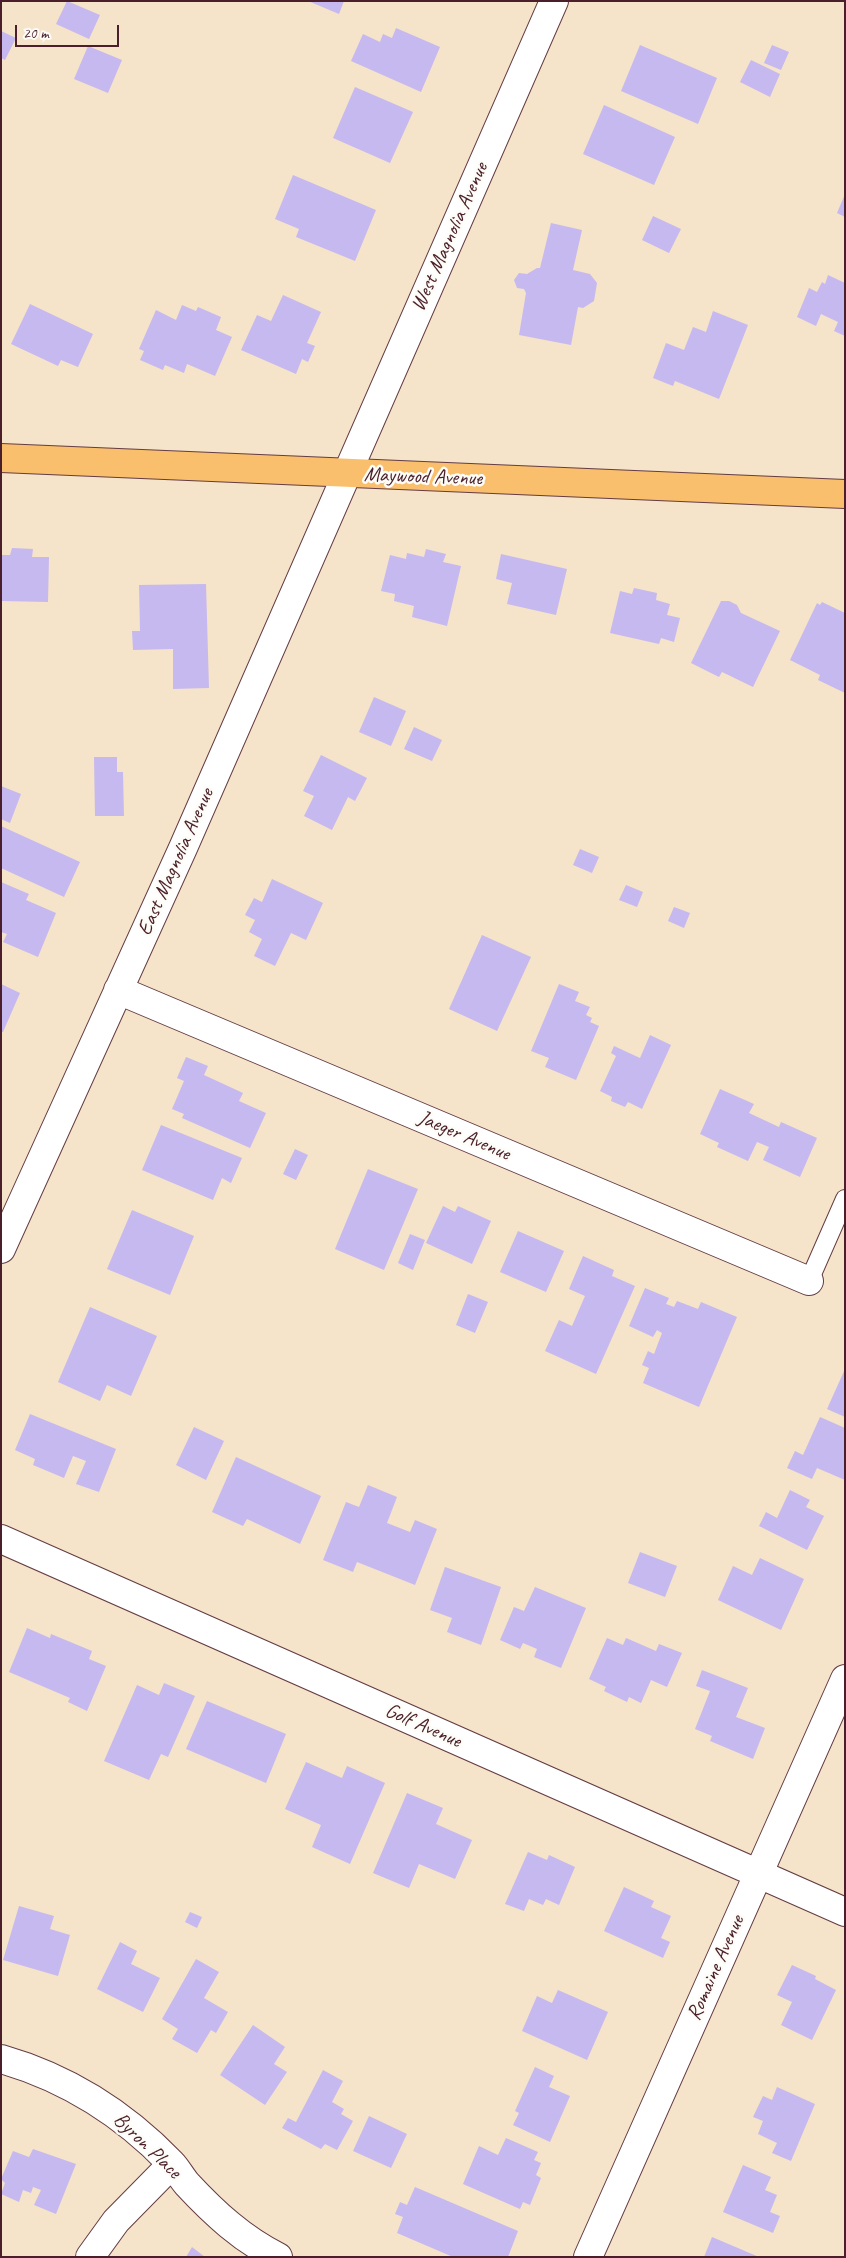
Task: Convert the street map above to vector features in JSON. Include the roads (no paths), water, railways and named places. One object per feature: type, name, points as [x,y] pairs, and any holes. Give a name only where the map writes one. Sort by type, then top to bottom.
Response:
[{"type":"main road","name":"Maywood Avenue","points":[[1,458],[845,494]]},
{"type":"street","name":"West Magnolia Avenue","points":[[347,474],[554,1]]},
{"type":"street","name":"East Magnolia Avenue","points":[[1,1249],[347,474]]},
{"type":"street","name":"Jaeger Avenue","points":[[118,990],[809,1281]]},
{"type":"street","name":"Golf Avenue","points":[[1,1539],[845,1912]]},
{"type":"street","name":"Romaine Avenue","points":[[588,2257],[845,1679]]},
{"type":"street","name":"Byron Place","points":[[1,2059],[31,2068],[84,2093],[127,2122],[172,2164],[185,2182],[219,2218],[259,2247],[278,2257]]},
{"type":"street","points":[[90,2257],[116,2221],[172,2164]]},
{"type":"lane","points":[[809,1281],[845,1199]]}]
